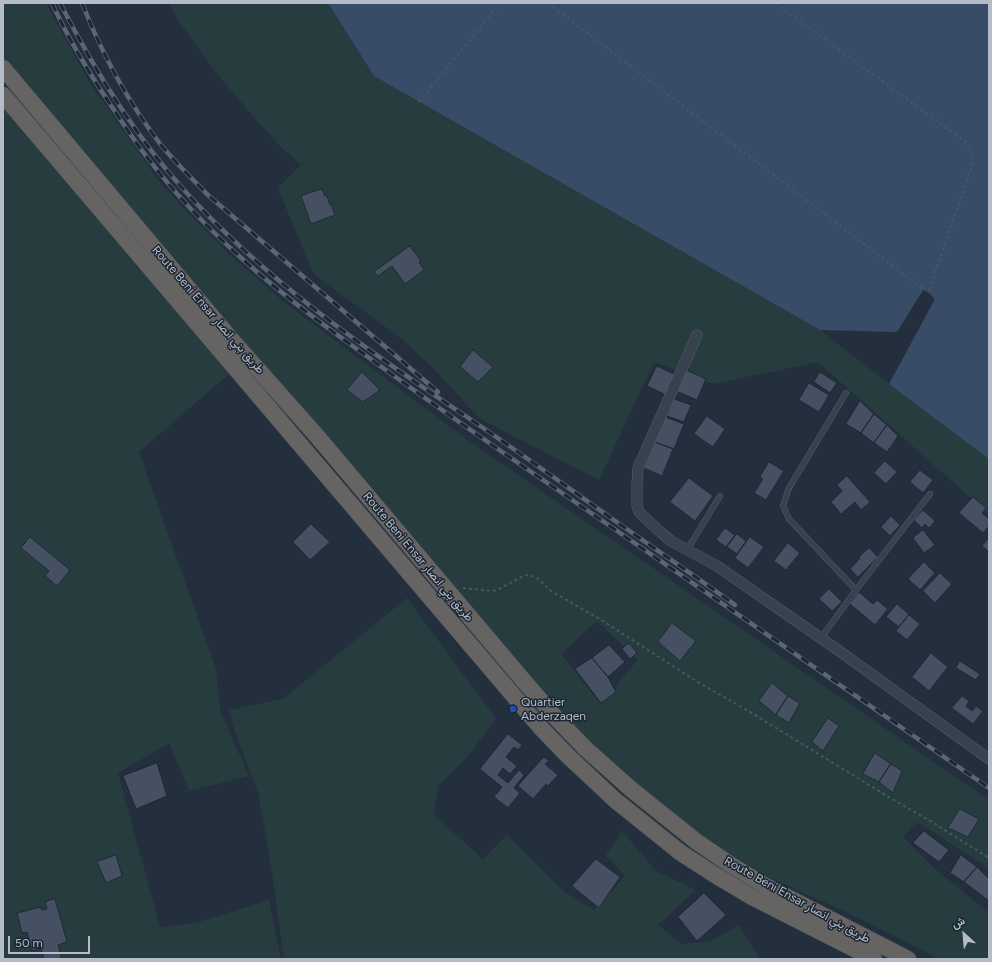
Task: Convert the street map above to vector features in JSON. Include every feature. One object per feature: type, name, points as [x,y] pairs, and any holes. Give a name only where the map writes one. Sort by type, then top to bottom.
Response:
[{"type":"highway","name":"Route Beni Ensar طريق بني انصار","points":[[3,68],[220,326],[316,435],[555,718],[586,749],[632,790],[697,842],[731,865],[764,885],[908,959]]},
{"type":"highway","name":"Route Beni Ensar طريق بني انصار","points":[[3,95],[541,728],[567,755],[615,800],[681,853],[752,897],[874,959]]},
{"type":"street","points":[[697,335],[638,468],[637,505],[639,512],[671,541],[717,566],[821,638],[989,759]]},
{"type":"lane","points":[[846,393],[789,488],[783,506],[789,519],[856,590]]},
{"type":"lane","points":[[821,638],[930,494]]},
{"type":"lane","points":[[687,550],[720,496]]},
{"type":"path","points":[[419,102],[500,3]]},
{"type":"path","points":[[548,3],[923,289]]},
{"type":"path","points":[[775,3],[966,142],[973,157],[973,164],[928,292]]},
{"type":"path","points":[[461,587],[491,592],[525,575],[536,577],[551,591],[603,621],[696,681],[745,709],[989,858]]},
{"type":"green space","points":[[3,3],[46,3],[92,86],[162,185],[231,256],[284,302],[466,439],[989,800],[989,868],[917,822],[903,837],[933,867],[989,913],[989,959],[940,959],[840,909],[734,862],[654,804],[575,730],[3,66]],"holes":[[[597,621],[638,660],[626,673],[613,692],[599,702],[561,654]]]},
{"type":"green space","points":[[169,3],[328,3],[374,76],[820,330],[989,459],[989,514],[818,362],[713,384],[654,362],[599,480],[480,419],[433,368],[402,339],[316,276],[310,266],[278,188],[301,165],[280,146],[213,69],[178,20]]},
{"type":"green space","points":[[3,107],[231,372],[139,452],[216,669],[221,713],[249,776],[189,791],[169,743],[118,773],[160,927],[196,923],[269,900],[281,959],[3,959]]},
{"type":"green space","points":[[407,598],[496,719],[466,758],[438,786],[434,815],[483,859],[507,835],[565,892],[594,910],[625,876],[606,855],[622,831],[656,871],[696,890],[658,925],[682,944],[711,941],[739,925],[760,959],[284,959],[271,865],[258,792],[235,732],[229,710],[283,699]]},
{"type":"water","points":[[328,3],[989,3],[989,459],[889,384],[935,299],[928,292],[923,290],[897,332],[820,330],[374,76]]},
{"type":"building","points":[[322,189],[325,196],[327,196],[330,205],[331,204],[335,215],[311,224],[301,196]]},
{"type":"building","points":[[410,246],[421,261],[419,262],[424,270],[405,284],[392,266],[378,276],[374,272]]},
{"type":"building","points":[[473,350],[493,367],[478,382],[460,367]]},
{"type":"building","points":[[657,366],[676,375],[666,395],[647,386]]},
{"type":"building","points":[[686,370],[706,379],[697,400],[676,391]]},
{"type":"building","points":[[362,372],[380,390],[363,402],[347,390]]},
{"type":"building","points":[[820,372],[837,383],[830,393],[814,382]]},
{"type":"building","points":[[809,383],[829,395],[819,412],[799,400]]},
{"type":"building","points":[[674,399],[691,405],[684,422],[667,416]]},
{"type":"building","points":[[860,401],[874,414],[861,433],[846,424]]},
{"type":"building","points":[[874,414],[887,425],[874,443],[861,433]]},
{"type":"building","points":[[707,416],[725,429],[713,447],[694,434]]},
{"type":"building","points":[[665,417],[684,424],[674,449],[655,442]]},
{"type":"building","points":[[887,425],[898,436],[887,452],[874,443]]},
{"type":"building","points":[[655,442],[673,449],[662,476],[644,468]]},
{"type":"building","points":[[885,461],[897,472],[886,484],[874,473]]},
{"type":"building","points":[[769,462],[784,471],[766,500],[754,493],[763,479],[760,477]]},
{"type":"building","points":[[920,470],[933,480],[923,493],[910,482]]},
{"type":"building","points":[[847,476],[870,502],[861,510],[855,502],[841,514],[831,502],[842,491],[837,485]]},
{"type":"building","points":[[689,478],[713,496],[695,521],[670,502]]},
{"type":"building","points":[[973,497],[986,508],[982,513],[989,519],[989,526],[983,533],[959,513]]},
{"type":"building","points":[[923,510],[935,521],[929,528],[925,524],[922,528],[914,520]]},
{"type":"building","points":[[891,516],[900,525],[890,536],[881,527]]},
{"type":"building","points":[[311,524],[330,542],[310,560],[293,542]]},
{"type":"building","points":[[725,528],[735,535],[726,547],[716,540]]},
{"type":"building","points":[[923,530],[935,545],[924,553],[913,538]]},
{"type":"building","points":[[737,534],[746,541],[737,554],[727,547]]},
{"type":"building","points":[[30,537],[70,570],[57,586],[45,576],[49,571],[21,548]]},
{"type":"building","points":[[750,537],[764,547],[748,568],[735,558]]},
{"type":"building","points":[[989,538],[989,552],[982,546]]},
{"type":"building","points":[[788,543],[800,553],[786,570],[774,561]]},
{"type":"building","points":[[869,548],[878,557],[858,577],[850,569],[860,558],[859,557]]},
{"type":"building","points":[[924,562],[935,573],[920,590],[908,579]]},
{"type":"building","points":[[940,573],[952,584],[935,603],[923,591]]},
{"type":"building","points":[[829,589],[842,602],[832,611],[819,599]]},
{"type":"building","points":[[859,592],[873,604],[877,600],[888,609],[875,625],[850,604]]},
{"type":"building","points":[[897,604],[909,614],[899,627],[886,617]]},
{"type":"building","points":[[909,615],[920,624],[907,640],[896,631]]},
{"type":"building","points":[[672,623],[696,641],[680,661],[658,642]]},
{"type":"building","points":[[629,643],[637,653],[630,659],[622,649]]},
{"type":"building","points":[[609,645],[625,662],[608,677],[592,658]]},
{"type":"building","points":[[931,653],[948,667],[929,691],[912,677]]},
{"type":"building","points":[[592,658],[608,677],[616,692],[601,703],[575,669]]},
{"type":"building","points":[[960,661],[980,674],[976,680],[956,668]]},
{"type":"building","points":[[772,683],[788,696],[776,715],[759,701]]},
{"type":"building","points":[[788,696],[800,703],[789,723],[776,715]]},
{"type":"building","points":[[962,696],[969,701],[966,706],[972,711],[976,706],[983,711],[973,724],[952,708]]},
{"type":"building","points":[[828,718],[839,726],[823,751],[812,742]]},
{"type":"building","points":[[508,734],[522,745],[518,750],[514,747],[506,757],[517,766],[510,774],[503,768],[498,775],[508,783],[519,770],[524,775],[514,788],[520,793],[508,808],[494,797],[502,787],[480,769]]},
{"type":"building","points":[[875,753],[891,764],[879,782],[863,774]]},
{"type":"building","points":[[544,757],[549,761],[545,764],[558,775],[548,786],[546,784],[533,799],[518,786]]},
{"type":"building","points":[[157,763],[167,796],[136,809],[123,776]]},
{"type":"building","points":[[891,764],[902,771],[893,793],[879,782]]},
{"type":"building","points":[[960,809],[979,819],[968,837],[948,828]]},
{"type":"building","points":[[924,831],[949,850],[939,862],[913,843]]},
{"type":"building","points":[[116,855],[122,876],[106,883],[97,862]]},
{"type":"building","points":[[961,855],[977,867],[964,882],[950,873]]},
{"type":"building","points":[[596,859],[620,877],[599,908],[572,886]]},
{"type":"building","points":[[977,867],[989,879],[989,901],[964,882]]},
{"type":"building","points":[[704,893],[726,915],[697,941],[678,917]]},
{"type":"building","points":[[55,899],[67,942],[58,945],[62,959],[44,959],[41,948],[32,951],[27,932],[22,933],[17,913],[41,907],[42,910],[47,909],[45,902]]},
{"type":"railway","points":[[52,3],[73,45],[105,97],[145,155],[170,186],[215,234],[268,282],[298,306],[513,460],[989,788]]},
{"type":"railway","points":[[60,3],[101,77],[148,147],[184,190],[249,254],[283,284],[355,340],[521,454],[735,605]]},
{"type":"railway","points":[[82,3],[98,41],[127,95],[161,145],[191,178],[209,196],[438,392]]},
{"type":"place","name":"Quartier Abderzaqen","points":[[513,709]]}]
